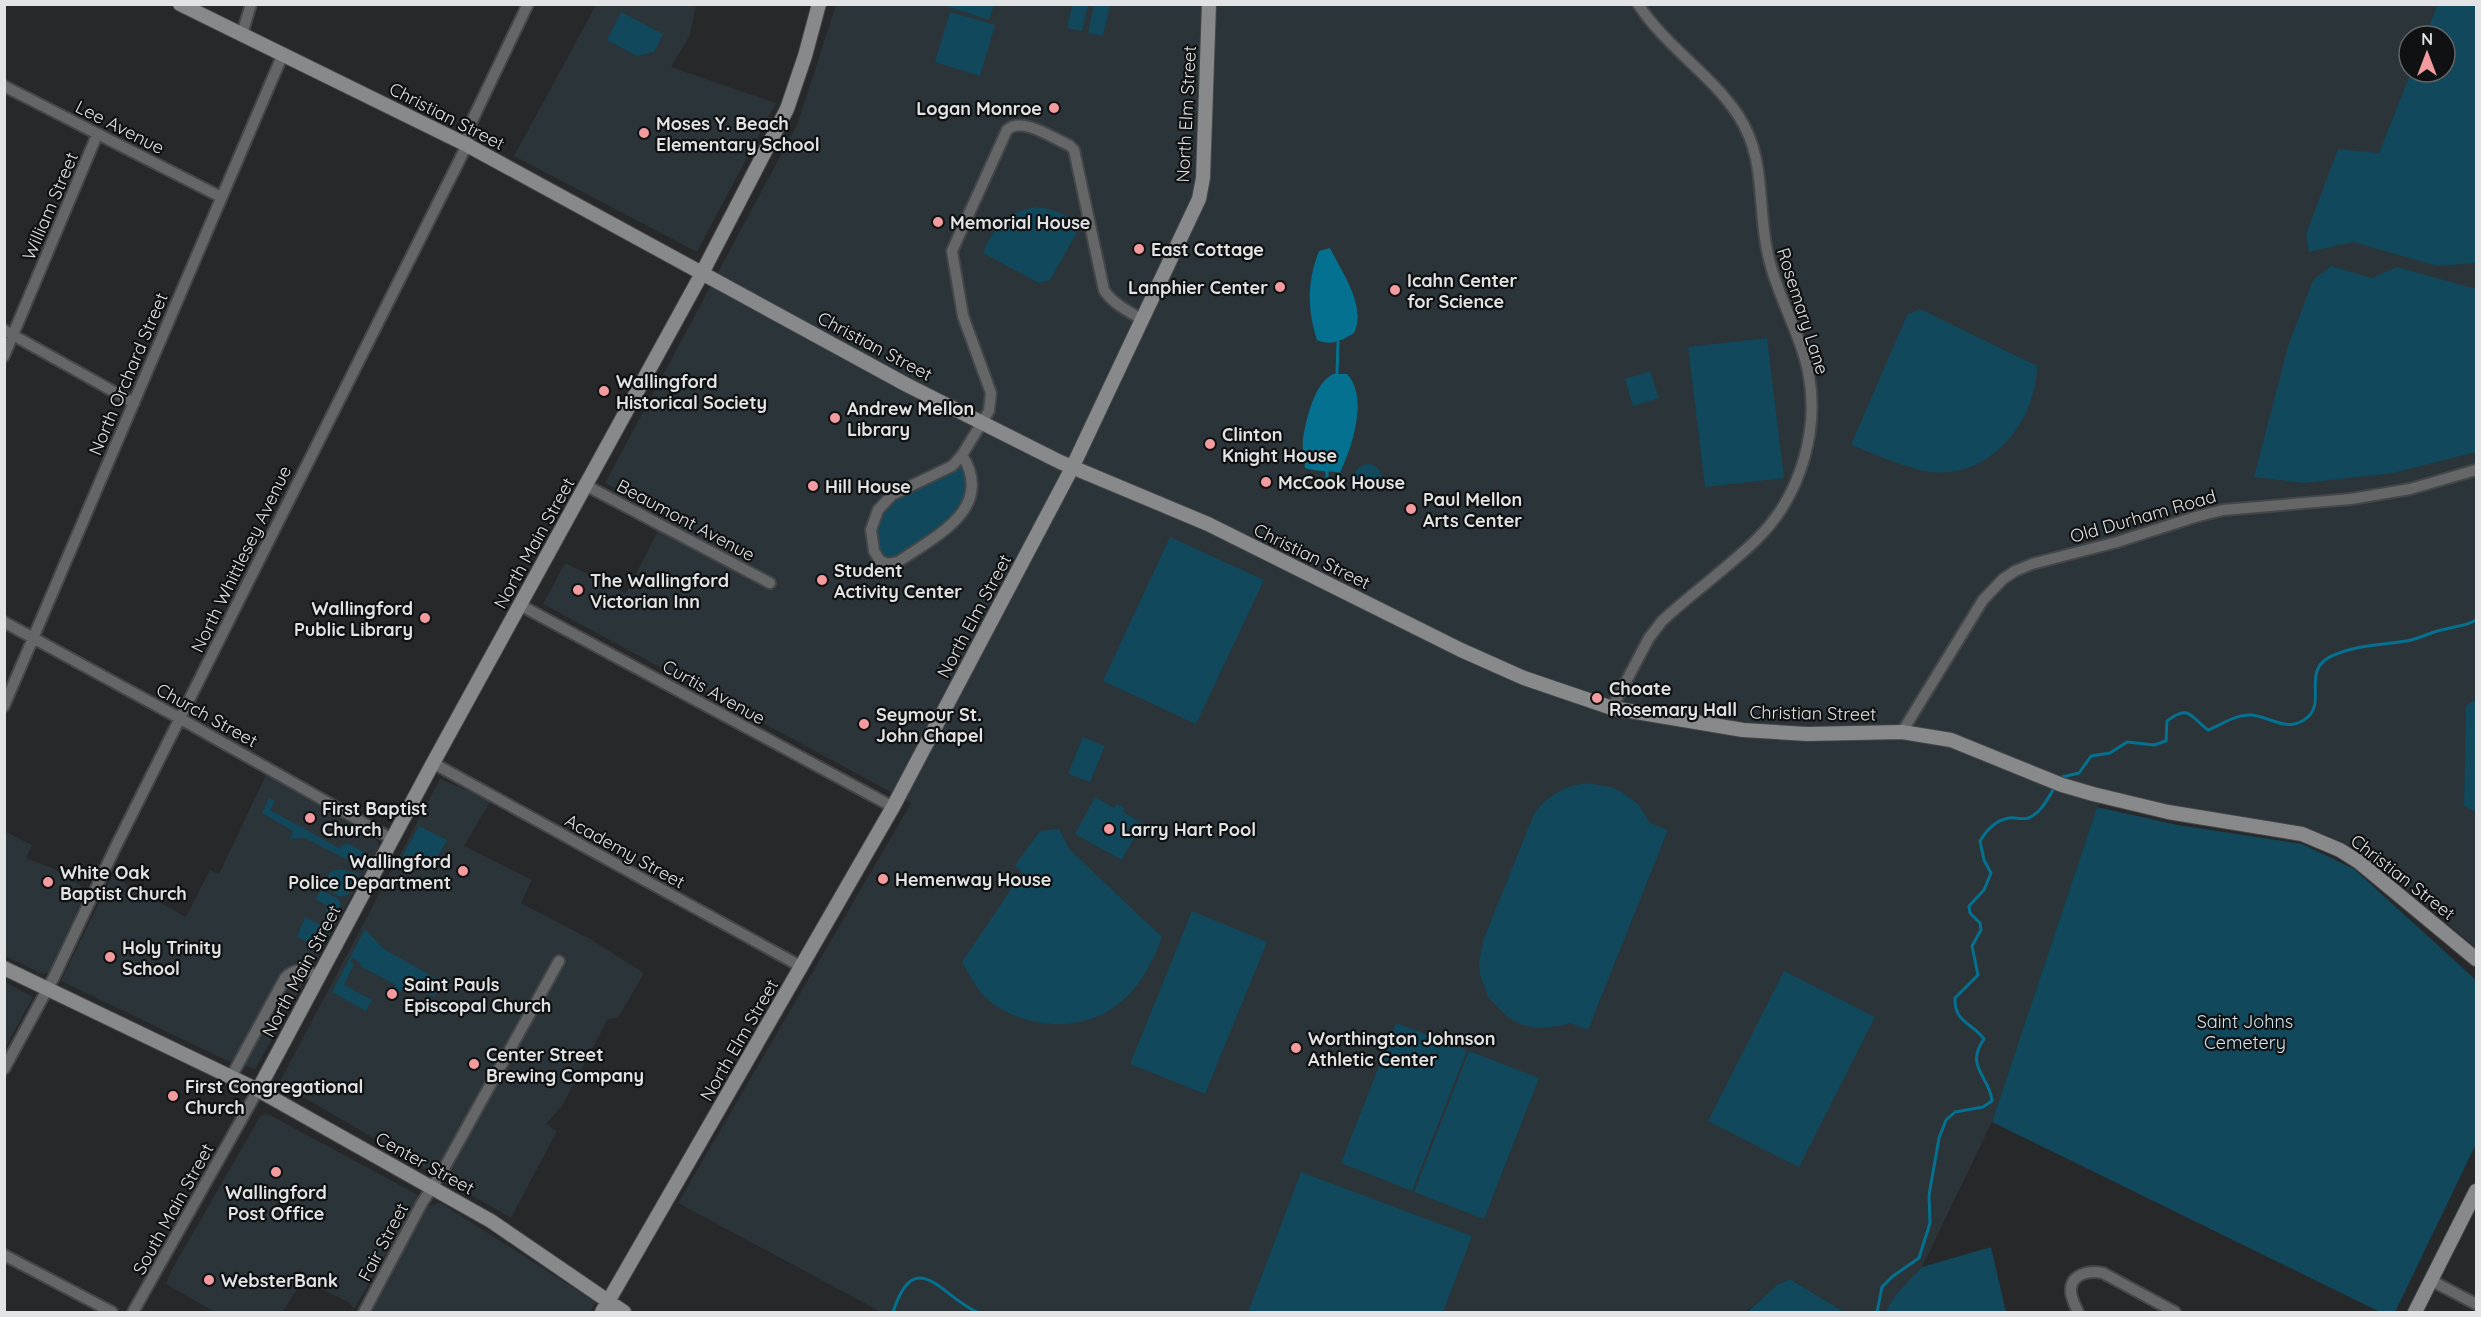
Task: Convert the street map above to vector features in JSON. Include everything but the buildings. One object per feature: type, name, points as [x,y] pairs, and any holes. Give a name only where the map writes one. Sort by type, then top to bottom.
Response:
[{"type":"main road","name":"Christian Street","points":[[180,4],[467,145],[905,383],[1072,468],[1208,524],[1461,650],[1524,678],[1612,708],[1743,730],[1807,734],[1902,732],[1925,734],[1952,740],[2056,782],[2127,803],[2302,834],[2340,850],[2359,861],[2476,959]]},
{"type":"main road","name":"North Main Street","points":[[258,1090],[392,838],[702,272],[787,110],[819,4]]},
{"type":"main road","name":"North Elm Street","points":[[605,1307],[893,807],[1072,468],[1143,320],[1198,198],[1203,178],[1209,4]]},
{"type":"main road","name":"Center Street","points":[[4,968],[258,1090],[502,1228],[605,1307],[624,1312]]},
{"type":"main road","points":[[2415,1312],[2476,1191]]},
{"type":"street","points":[[243,34],[250,4]]},
{"type":"street","name":"North Whittlesey Avenue","points":[[4,1069],[47,989],[115,848],[467,145],[469,126],[528,4]]},
{"type":"street","name":"Rosemary Lane","points":[[1612,708],[1649,638],[1662,621],[1753,543],[1778,513],[1804,459],[1811,422],[1812,400],[1808,370],[1772,274],[1765,244],[1761,178],[1751,135],[1724,96],[1671,46],[1638,4]]},
{"type":"street","name":"North Orchard Street","points":[[4,706],[283,54]]},
{"type":"street","name":"Lee Avenue","points":[[4,86],[221,197]]},
{"type":"street","points":[[962,455],[972,476],[972,489],[964,508],[952,526],[898,562],[888,564],[880,561],[874,551],[871,530],[883,503],[892,495],[952,466],[962,455],[989,411],[991,393],[963,316],[952,251],[1007,130],[1011,126],[1017,123],[1026,126],[1069,145],[1074,150],[1104,290],[1118,305],[1143,320]]},
{"type":"street","name":"William Street","points":[[4,356],[9,332],[98,135]]},
{"type":"street","points":[[9,332],[134,403]]},
{"type":"street","name":"Old Durham Road","points":[[1902,732],[1983,600],[2003,579],[2015,571],[2032,564],[2117,542],[2195,516],[2223,510],[2351,498],[2410,489],[2476,470]]},
{"type":"street","name":"Beaumont Avenue","points":[[586,486],[770,583]]},
{"type":"street","name":"Curtis Avenue","points":[[520,605],[893,807]]},
{"type":"street","name":"Church Street","points":[[4,622],[392,838]]},
{"type":"street","name":"Academy Street","points":[[433,763],[802,967]]},
{"type":"street","name":"Fair Street","points":[[364,1312],[559,961]]},
{"type":"street","points":[[231,1077],[289,973],[302,969],[319,976]]},
{"type":"street","name":"South Main Street","points":[[133,1312],[258,1090]]},
{"type":"street","points":[[4,1255],[112,1312]]},
{"type":"street","points":[[2078,1312],[2071,1292],[2075,1280],[2083,1272],[2091,1270],[2103,1273],[2175,1312]]},
{"type":"street","points":[[2432,1281],[2476,1304]]},
{"type":"shaded area","name":"Moses Y. Beach Elementary School","points":[[596,5],[696,5],[690,35],[671,67],[776,103],[697,252],[514,156]]},
{"type":"shaded area","name":"Choate Rosemary Hall","points":[[836,5],[2476,5],[2476,948],[2375,862],[2343,842],[2288,824],[2171,805],[2115,792],[2097,807],[1992,1122],[1922,1267],[1897,1293],[1885,1312],[1844,1312],[1790,1279],[1777,1285],[1746,1312],[881,1312],[678,1203],[911,803],[543,604],[565,563],[626,593],[666,515],[605,483],[797,125]]},
{"type":"shaded area","points":[[1330,248],[1355,301],[1357,323],[1354,333],[1327,343],[1317,340],[1311,317],[1310,284],[1319,251]]},
{"type":"shaded area","points":[[1333,374],[1347,374],[1354,384],[1358,409],[1353,436],[1340,473],[1305,468],[1303,450],[1303,438],[1312,402],[1321,385]]},
{"type":"shaded area","points":[[266,775],[374,837],[380,845],[255,1069],[228,1061],[61,981],[112,876],[186,917],[210,870],[219,874]]},
{"type":"shaded area","points":[[440,779],[491,800],[464,846],[532,880],[521,903],[592,940],[644,973],[618,1018],[608,1019],[562,1106],[546,1124],[557,1131],[511,1218],[279,1083]]},
{"type":"shaded area","points":[[4,831],[32,845],[26,858],[52,868],[80,885],[85,893],[49,973],[42,974],[5,956]]},
{"type":"shaded area","points":[[5,982],[33,997],[5,1048]]},
{"type":"shaded area","points":[[268,1114],[420,1196],[354,1309],[347,1301],[303,1281],[282,1312],[215,1312],[166,1284],[171,1271],[261,1115]]},
{"type":"shaded area","points":[[441,1203],[596,1302],[590,1312],[370,1312],[428,1206]]},
{"type":"green space","points":[[943,4],[994,5],[989,20]]},
{"type":"green space","points":[[1094,4],[1110,5],[1103,36],[1088,33]]},
{"type":"green space","points":[[2438,4],[2476,5],[2476,263],[2437,266],[2353,242],[2309,252],[2306,234],[2338,149],[2379,153],[2406,84],[2457,84],[2457,24],[2430,24]]},
{"type":"green space","points":[[1072,5],[1088,5],[1082,31],[1067,28]]},
{"type":"green space","points":[[621,12],[663,34],[654,52],[637,56],[607,40]]},
{"type":"green space","points":[[950,12],[995,25],[980,76],[935,62]]},
{"type":"green space","points":[[1037,207],[1060,213],[1080,227],[1050,280],[1039,283],[983,253],[992,235],[1003,221],[1017,212]]},
{"type":"green space","points":[[2331,266],[2372,278],[2397,267],[2476,289],[2476,452],[2393,473],[2304,483],[2254,477],[2288,346],[2313,280]]},
{"type":"green space","points":[[1920,309],[2037,366],[2028,409],[2017,428],[2004,445],[1969,468],[1948,472],[1925,471],[1851,445],[1907,315]]},
{"type":"green space","points":[[1767,338],[1784,478],[1705,487],[1688,347]]},
{"type":"green space","points":[[1650,371],[1659,398],[1633,406],[1625,379]]},
{"type":"green space","points":[[964,458],[972,489],[952,526],[888,564],[872,545],[873,520],[899,492]]},
{"type":"green space","points":[[1368,464],[1377,468],[1381,477],[1377,486],[1368,490],[1359,486],[1355,477],[1359,468]]},
{"type":"green space","points":[[1170,537],[1264,580],[1196,724],[1103,681]]},
{"type":"green space","points":[[2476,699],[2476,812],[2464,806],[2466,706]]},
{"type":"green space","points":[[1083,737],[1105,746],[1090,782],[1068,774]]},
{"type":"green space","points":[[1587,783],[1611,787],[1622,792],[1639,805],[1650,823],[1668,830],[1588,1030],[1570,1023],[1538,1028],[1523,1025],[1509,1018],[1488,997],[1480,974],[1479,961],[1484,938],[1534,814],[1557,792]]},
{"type":"green space","name":"Larry Hart Pool","points":[[1095,797],[1114,808],[1117,804],[1125,808],[1123,812],[1142,823],[1122,860],[1075,834]]},
{"type":"green space","points":[[269,798],[275,801],[270,810],[339,848],[347,843],[368,854],[363,868],[305,838],[290,839],[293,831],[262,813]]},
{"type":"green space","name":"Saint Johns Cemetery","points":[[2097,807],[2178,825],[2302,844],[2354,869],[2476,980],[2476,1144],[2395,1312],[2380,1312],[1992,1122]]},
{"type":"green space","points":[[419,826],[447,840],[432,867],[410,856],[399,862]]},
{"type":"green space","points":[[1059,829],[1069,849],[1162,937],[1144,974],[1125,998],[1102,1015],[1066,1024],[1028,1020],[995,1005],[981,993],[962,962],[1022,873],[1015,865],[1040,831]]},
{"type":"green space","points":[[341,869],[359,874],[349,894],[340,897],[322,886],[331,871]]},
{"type":"green space","points":[[321,890],[338,899],[341,904],[332,924],[328,922],[329,918],[325,915],[327,906],[316,899]]},
{"type":"green space","points":[[1192,911],[1267,942],[1205,1094],[1130,1064]]},
{"type":"green space","points":[[305,917],[329,930],[319,948],[297,937]]},
{"type":"green space","points":[[365,929],[384,949],[442,982],[434,997],[409,983],[400,993],[394,990],[396,985],[360,966],[361,963],[352,958],[350,962],[354,964],[344,985],[372,1000],[366,1011],[332,992]]},
{"type":"green space","points":[[1784,971],[1875,1017],[1799,1167],[1708,1121]]},
{"type":"green space","points":[[1396,1023],[1467,1050],[1412,1191],[1341,1163]]},
{"type":"green space","points":[[1469,1051],[1539,1078],[1484,1219],[1414,1192]]},
{"type":"green space","points":[[1301,1172],[1472,1236],[1443,1312],[1248,1312]]},
{"type":"green space","points":[[1991,1247],[2006,1312],[1885,1312],[1897,1293],[1922,1267]]},
{"type":"green space","points":[[1790,1279],[1844,1312],[1747,1312],[1777,1285]]},
{"type":"waterway","points":[[1337,374],[1338,342]]},
{"type":"waterway","points":[[1327,470],[1327,484]]},
{"type":"waterway","points":[[2059,780],[2062,777],[2079,773],[2091,756],[2110,753],[2127,742],[2154,745],[2166,741],[2167,721],[2181,713],[2190,714],[2208,730],[2245,715],[2258,716],[2284,724],[2297,723],[2304,720],[2315,705],[2316,678],[2323,661],[2334,655],[2361,647],[2411,640],[2476,620]]},
{"type":"waterway","points":[[1877,1312],[1882,1287],[1893,1276],[1919,1258],[1930,1223],[1929,1195],[1939,1138],[1946,1120],[1955,1112],[1983,1107],[1992,1101],[1977,1064],[1979,1049],[1984,1039],[1961,1018],[1955,998],[1978,975],[1972,946],[1981,930],[1980,923],[1970,913],[1969,906],[1984,890],[1991,873],[1984,860],[1980,841],[1988,830],[2000,821],[2009,818],[2026,819],[2033,816],[2056,785]]},
{"type":"waterway","points":[[893,1312],[901,1292],[910,1281],[920,1278],[930,1280],[977,1312]]},
{"type":"place","name":"Logan Monroe","points":[[1054,108]]},
{"type":"place","name":"Moses Y. Beach Elementary School","points":[[644,133]]},
{"type":"place","name":"Memorial House","points":[[938,222]]},
{"type":"place","name":"East Cottage","points":[[1139,249]]},
{"type":"place","name":"Lanphier Center","points":[[1280,287]]},
{"type":"place","name":"Icahn Center for Science","points":[[1395,290]]},
{"type":"place","name":"Wallingford Historical Society","points":[[604,391]]},
{"type":"place","name":"Andrew Mellon Library","points":[[835,418]]},
{"type":"place","name":"Clinton Knight House","points":[[1210,444]]},
{"type":"place","name":"McCook House","points":[[1266,482]]},
{"type":"place","name":"Hill House","points":[[813,486]]},
{"type":"place","name":"Paul Mellon Arts Center","points":[[1411,509]]},
{"type":"place","name":"Student Activity Center","points":[[822,580]]},
{"type":"place","name":"The Wallingford Victorian Inn","points":[[578,590]]},
{"type":"place","name":"Wallingford Public Library","points":[[425,618]]},
{"type":"place","name":"Choate Rosemary Hall","points":[[1597,698]]},
{"type":"place","name":"Seymour St. John Chapel","points":[[864,724]]},
{"type":"place","name":"First Baptist Church","points":[[310,818]]},
{"type":"place","name":"Larry Hart Pool","points":[[1109,829]]},
{"type":"place","name":"Wallingford Police Department","points":[[463,871]]},
{"type":"place","name":"Hemenway House","points":[[883,879]]},
{"type":"place","name":"White Oak Baptist Church","points":[[48,882]]},
{"type":"place","name":"Holy Trinity School","points":[[110,957]]},
{"type":"place","name":"Saint Pauls Episcopal Church","points":[[392,994]]},
{"type":"place","name":"Worthington Johnson Athletic Center","points":[[1296,1048]]},
{"type":"place","name":"Center Street Brewing Company","points":[[474,1064]]},
{"type":"place","name":"First Congregational Church","points":[[173,1096]]},
{"type":"place","name":"Wallingford Post Office","points":[[276,1172]]},
{"type":"place","name":"WebsterBank","points":[[209,1280]]}]
